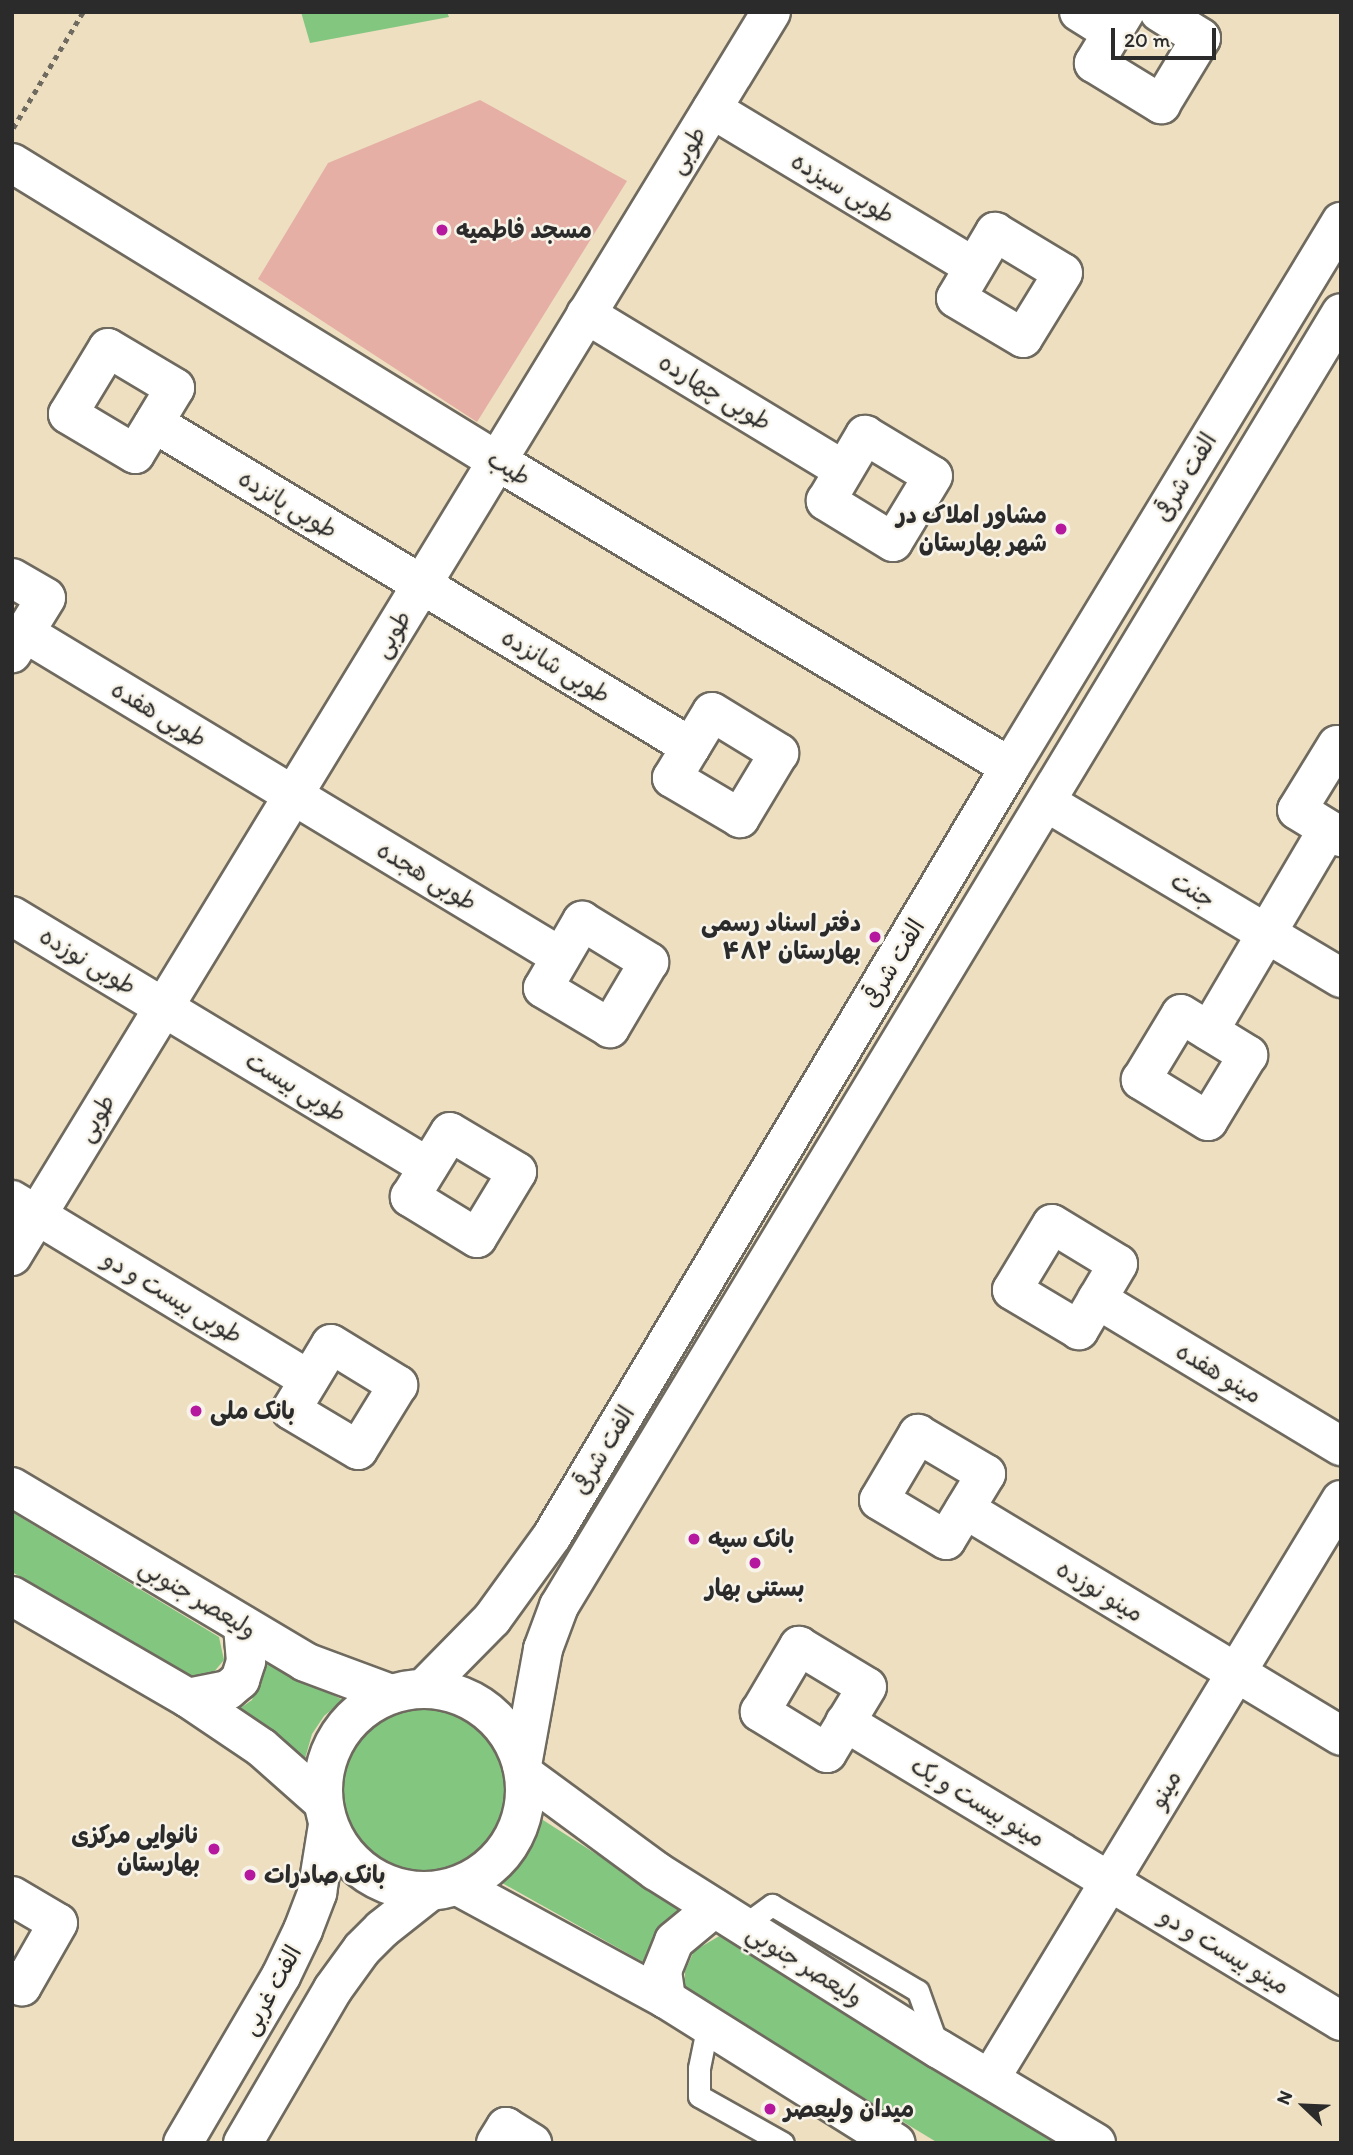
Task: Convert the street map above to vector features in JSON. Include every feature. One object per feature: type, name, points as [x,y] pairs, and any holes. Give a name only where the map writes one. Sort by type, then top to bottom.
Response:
[{"type":"street","name":"طوبی","points":[[12,1256],[25,1207],[164,1007],[771,12]]},
{"type":"street","points":[[1079,12],[1119,23],[1094,63],[1161,104],[1201,38],[1158,12]]},
{"type":"street","name":"طوبی سیزده","points":[[712,109],[974,267]]},
{"type":"street","name":"طیب","points":[[12,163],[497,461],[1010,767]]},
{"type":"street","name":"الفت شرقی","points":[[407,1691],[492,1619],[552,1536],[1010,767],[1341,222]]},
{"type":"street","name":"الفت شرقی","points":[[523,1770],[543,1649],[559,1606],[1341,313]]},
{"type":"street","name":"طوبی چهارده","points":[[586,314],[844,470]]},
{"type":"street","name":"طوبی پانزده","points":[[154,423],[422,585]]},
{"type":"street","points":[[12,578],[46,598],[18,643]]},
{"type":"street","name":"طوبی شانزده","points":[[422,585],[691,747]]},
{"type":"street","name":"طوبی هفده","points":[[18,643],[293,795]]},
{"type":"street","points":[[1209,1031],[1266,933],[1334,833],[1297,810],[1336,744],[1341,747]]},
{"type":"street","name":"طوبی هجده","points":[[293,795],[561,957]]},
{"type":"street","name":"جنت","points":[[1046,802],[1341,978]]},
{"type":"street","name":"طوبی نوزده","points":[[12,916],[164,1007]]},
{"type":"street","name":"طوبی بیست","points":[[164,1007],[428,1167]]},
{"type":"street","name":"طوبی بیست و دو","points":[[25,1207],[309,1380]]},
{"type":"street","name":"مینو هفده","points":[[1097,1299],[1341,1446]]},
{"type":"street","name":"وليعصر جنوبي","points":[[12,1487],[304,1662],[407,1691]]},
{"type":"street","name":"مینو","points":[[990,2079],[1341,1500]]},
{"type":"street","name":"مینو نوزده","points":[[965,1509],[1341,1736]]},
{"type":"street","points":[[12,1596],[188,1698],[262,1748],[325,1813],[340,1848],[357,1868],[379,1882],[404,1891],[444,1889],[666,1999],[880,2139]]},
{"type":"street","points":[[188,1698],[228,1690],[240,1679],[246,1661],[243,1625]]},
{"type":"street","points":[[243,2143],[340,1979],[382,1929],[444,1889],[483,1873],[503,1854],[518,1829],[525,1802],[523,1770],[513,1740],[497,1718],[475,1702],[451,1692],[407,1691],[366,1706],[346,1725],[331,1748],[324,1775],[325,1813]]},
{"type":"street","name":"مینو بیست و یک","points":[[845,1722],[1110,1882]]},
{"type":"street","name":"وليعصر جنوبي","points":[[523,1770],[656,1871],[939,2049],[1096,2143]]},
{"type":"street","name":"الفت غربی","points":[[183,2143],[281,1976],[303,1930],[317,1893],[325,1813]]},
{"type":"street","name":"مینو بیست و دو","points":[[1110,1882],[1341,2021]]},
{"type":"street","points":[[12,1896],[58,1923],[22,1986],[12,1980]]},
{"type":"street","points":[[666,1999],[662,1971],[674,1941],[728,1917]]},
{"type":"street","points":[[496,2143],[506,2127],[532,2143]]},
{"type":"lane","points":[[708,2024],[699,2068],[699,2096],[783,2143]]},
{"type":"path","points":[[12,128],[83,12]]},
{"type":"green space","points":[[301,12],[447,12],[449,17],[310,43]]},
{"type":"green space","points":[[12,1512],[219,1637],[224,1660],[213,1673],[192,1679],[12,1572]]},
{"type":"green space","points":[[264,1661],[343,1700],[324,1716],[312,1734],[304,1762],[236,1711],[252,1700]]},
{"type":"green space","points":[[424,1708],[456,1714],[483,1732],[501,1759],[507,1791],[501,1823],[483,1850],[456,1868],[424,1874],[392,1868],[365,1850],[347,1823],[341,1791],[347,1759],[365,1732],[392,1714]]},
{"type":"green space","points":[[532,1813],[690,1914],[652,1967],[495,1879],[513,1867],[526,1848],[532,1831]]},
{"type":"green space","points":[[721,1935],[1064,2143],[938,2143],[685,1989],[685,1971],[694,1951]]},
{"type":"building","name":"مسجد فاطمیه","points":[[480,100],[627,181],[477,422],[258,279],[328,163]]},
{"type":"place","name":"مسجد فاطمیه","points":[[442,230]]},
{"type":"place","name":"مشاور املاک در شهر بهارستان","points":[[1061,529]]},
{"type":"place","name":"دفتر اسناد رسمی ۴۸۲ بهارستان","points":[[875,937]]},
{"type":"place","name":"بانک ملی","points":[[196,1411]]},
{"type":"place","name":"بانک سپه","points":[[694,1539]]},
{"type":"place","name":"بستنی بهار","points":[[755,1563]]},
{"type":"place","name":"نانوایی مرکزی بهارستان","points":[[214,1849]]},
{"type":"place","name":"بانک صادرات","points":[[250,1875]]},
{"type":"place","name":"میدان ولیعصر","points":[[770,2109]]}]
